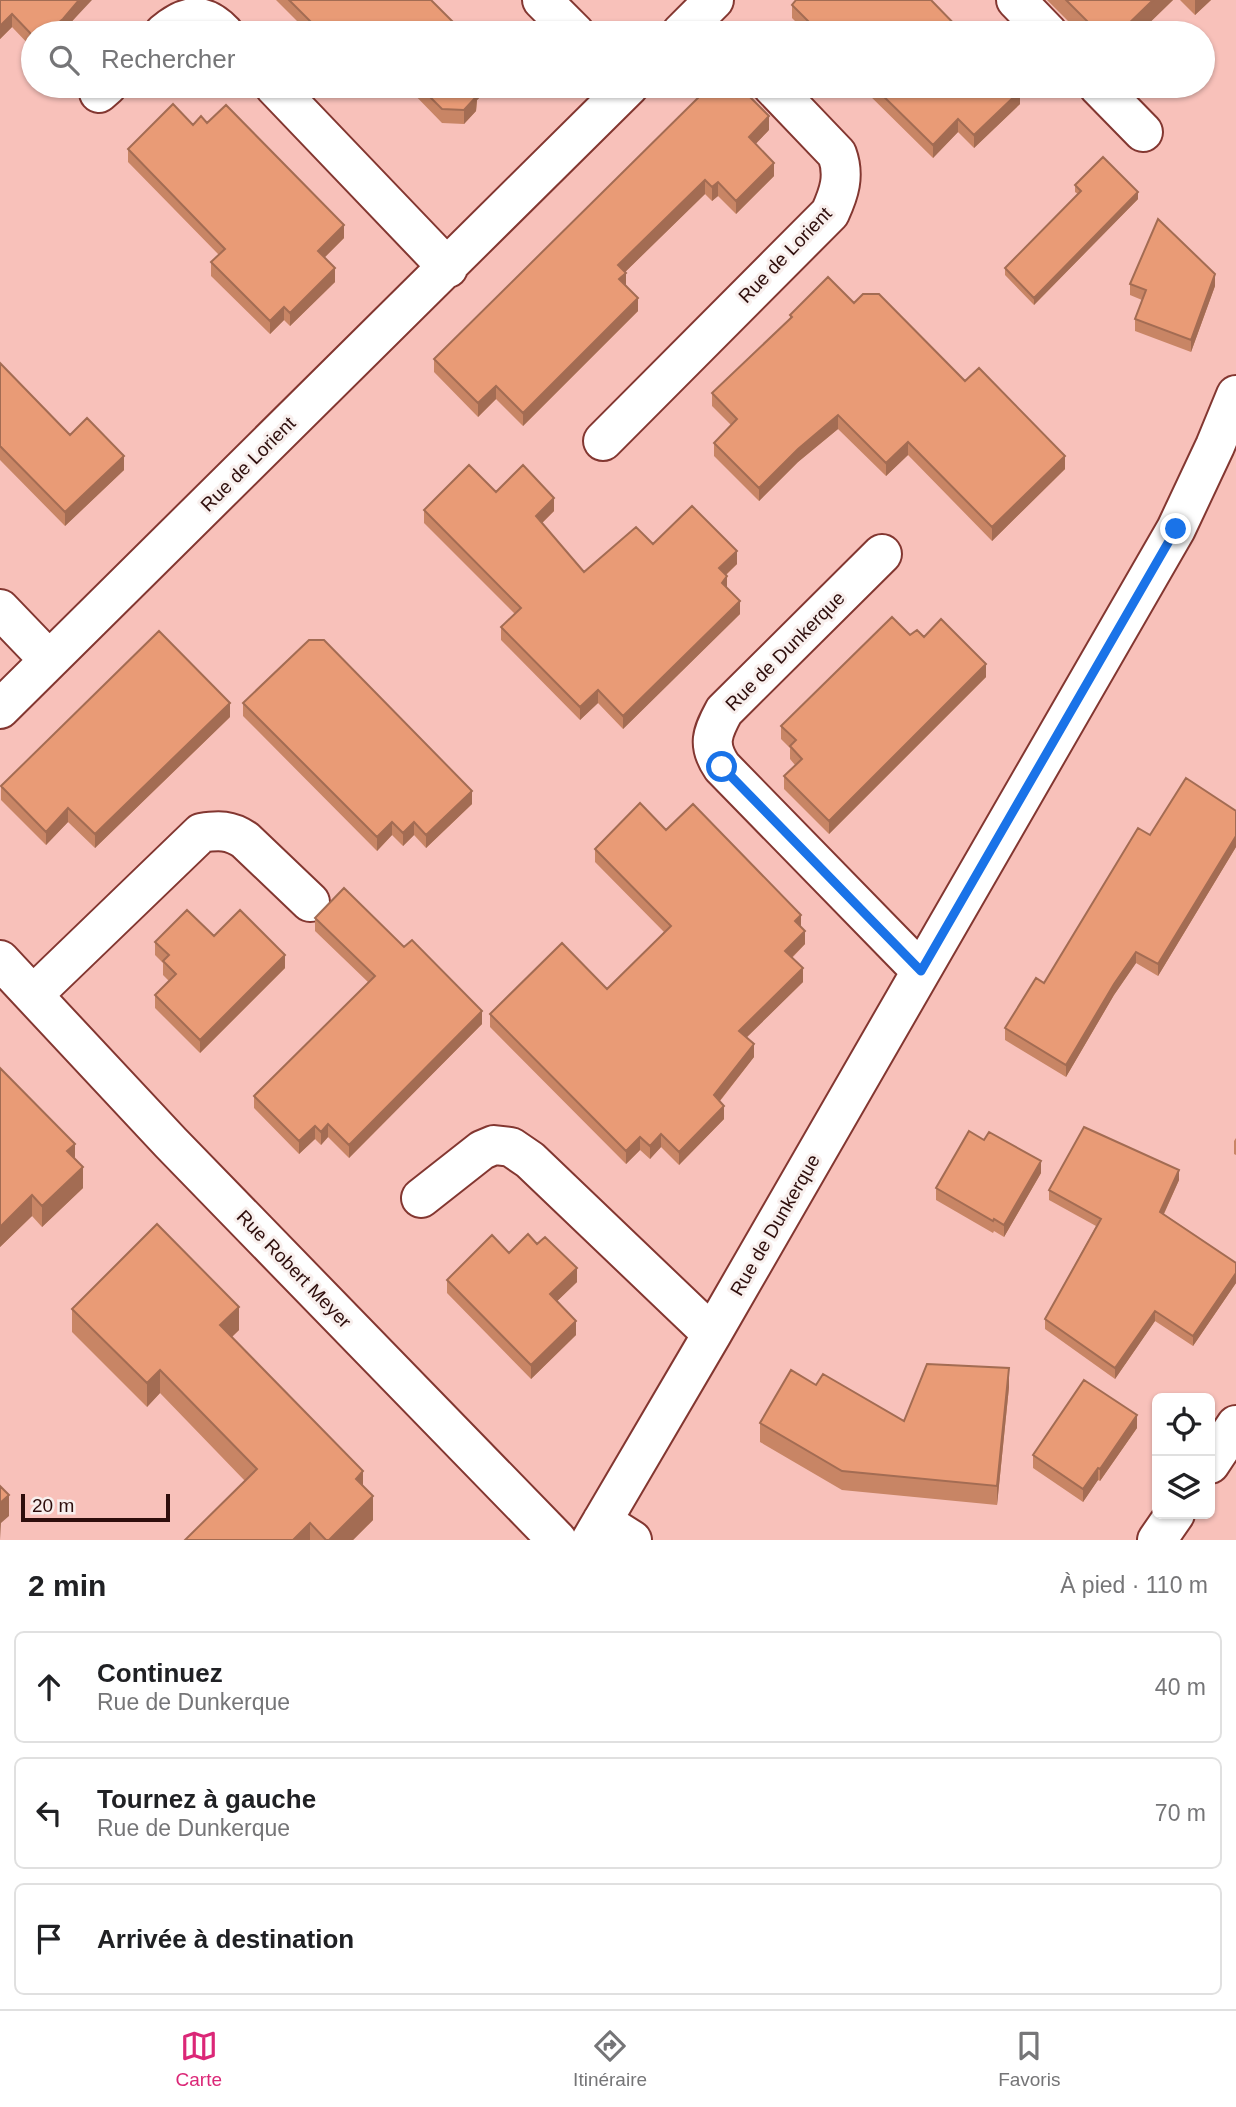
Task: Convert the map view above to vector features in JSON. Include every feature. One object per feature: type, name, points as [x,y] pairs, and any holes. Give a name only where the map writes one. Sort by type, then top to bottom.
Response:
[{"type":"street","points":[[542,0],[563,21]]},
{"type":"street","points":[[1016,0],[1036,21]]},
{"type":"street","points":[[180,21],[190,17],[208,21]]},
{"type":"street","points":[[285,98],[447,268]]},
{"type":"street","name":"Rue de Lorient","points":[[0,709],[616,98]]},
{"type":"street","name":"Rue de Lorient","points":[[603,441],[830,213],[839,194],[842,167],[837,155],[783,98]]},
{"type":"street","points":[[1110,98],[1143,132]]},
{"type":"street","name":"Rue de Dunkerque","points":[[608,1534],[712,1334],[1176,529],[1236,395]]},
{"type":"street","name":"Rue de Dunkerque","points":[[882,554],[724,711],[715,727],[713,753],[722,767],[921,971]]},
{"type":"street","points":[[0,609],[49,660]]},
{"type":"street","points":[[33,995],[201,833],[218,830],[234,832],[310,902]]},
{"type":"street","name":"Rue Robert Meyer","points":[[0,960],[171,1143],[557,1540]]},
{"type":"street","points":[[421,1198],[482,1150],[494,1145],[511,1147],[530,1160],[712,1334]]},
{"type":"street","points":[[1215,1456],[1236,1425]]},
{"type":"street","points":[[1157,1540],[1172,1519]]},
{"type":"building","points":[[0,0],[79,0],[60,21],[21,21],[21,23],[12,14],[0,26]]},
{"type":"building","points":[[289,0],[431,0],[452,21],[310,21]]},
{"type":"building","points":[[796,0],[931,0],[951,21],[808,21],[792,5]]},
{"type":"building","points":[[1066,0],[1153,0],[1131,21],[1087,21]]},
{"type":"building","points":[[431,98],[475,98],[464,110],[442,109]]},
{"type":"building","points":[[698,98],[751,98],[769,116],[749,137],[774,163],[736,201],[718,182],[712,187],[705,180],[618,265],[626,273],[619,279],[638,298],[523,413],[496,386],[478,403],[434,359]]},
{"type":"building","points":[[885,98],[1013,98],[974,135],[958,119],[933,145]]},
{"type":"building","points":[[173,104],[193,125],[201,116],[207,123],[226,105],[344,225],[318,251],[335,268],[290,313],[284,307],[270,321],[211,262],[225,249],[128,149]]},
{"type":"building","points":[[1103,157],[1138,192],[1034,298],[1005,268],[1081,191],[1075,185]]},
{"type":"building","points":[[1158,219],[1215,274],[1191,340],[1135,319],[1146,290],[1130,284]]},
{"type":"building","points":[[828,277],[854,303],[863,294],[879,294],[965,381],[979,368],[1065,456],[992,527],[908,442],[886,463],[838,415],[798,449],[759,488],[714,443],[737,419],[712,393],[792,317],[790,315]]},
{"type":"building","points":[[0,363],[70,435],[87,418],[124,456],[65,512],[0,446]]},
{"type":"building","points":[[469,465],[496,492],[523,465],[554,498],[536,516],[584,572],[636,527],[653,544],[692,506],[737,551],[719,568],[727,576],[722,583],[740,601],[623,716],[598,690],[580,707],[501,627],[521,608],[424,510]]},
{"type":"building","points":[[892,617],[910,635],[917,630],[924,637],[941,619],[986,664],[829,821],[784,776],[802,759],[790,746],[796,740],[781,726]]},
{"type":"building","points":[[159,631],[230,703],[95,834],[68,808],[46,832],[1,786]]},
{"type":"building","points":[[309,640],[324,640],[472,791],[426,835],[414,822],[403,833],[392,822],[377,837],[243,703]]},
{"type":"building","points":[[1186,778],[1236,811],[1236,836],[1158,964],[1136,952],[1066,1065],[1005,1028],[1036,978],[1044,983],[1138,828],[1150,835]]},
{"type":"building","points":[[640,803],[666,830],[693,804],[801,915],[795,921],[805,931],[785,951],[803,968],[739,1031],[754,1044],[714,1095],[724,1106],[679,1152],[661,1134],[650,1146],[640,1137],[626,1151],[490,1014],[562,943],[607,989],[671,926],[595,849]]},
{"type":"building","points":[[344,888],[404,947],[412,940],[482,1011],[349,1145],[328,1124],[321,1132],[315,1126],[299,1141],[254,1096],[375,976],[315,918]]},
{"type":"building","points":[[187,910],[214,936],[240,910],[285,955],[200,1040],[155,995],[176,974],[163,961],[169,955],[155,942]]},
{"type":"building","points":[[0,1068],[75,1144],[67,1151],[83,1167],[42,1206],[32,1195],[0,1227]]},
{"type":"building","points":[[1084,1127],[1179,1170],[1160,1212],[1236,1263],[1236,1273],[1193,1336],[1155,1311],[1115,1368],[1045,1319],[1101,1219],[1049,1190]]},
{"type":"building","points":[[969,1131],[984,1140],[989,1132],[1041,1161],[1004,1225],[936,1188]]},
{"type":"building","points":[[157,1224],[239,1307],[220,1325],[363,1471],[356,1479],[373,1496],[329,1540],[310,1523],[293,1540],[185,1540],[257,1469],[160,1370],[147,1383],[72,1309]]},
{"type":"building","points":[[528,1234],[537,1244],[545,1237],[577,1268],[550,1294],[576,1321],[531,1365],[447,1280],[492,1235],[509,1253]]},
{"type":"building","points":[[927,1364],[1009,1368],[997,1486],[842,1471],[760,1423],[791,1370],[816,1385],[823,1374],[904,1421]]},
{"type":"building","points":[[1084,1380],[1137,1415],[1083,1489],[1033,1455]]},
{"type":"building","points":[[0,1486],[9,1495],[0,1503]]},
{"type":"route","points":[[722,767],[921,971],[1176,529]]}]
